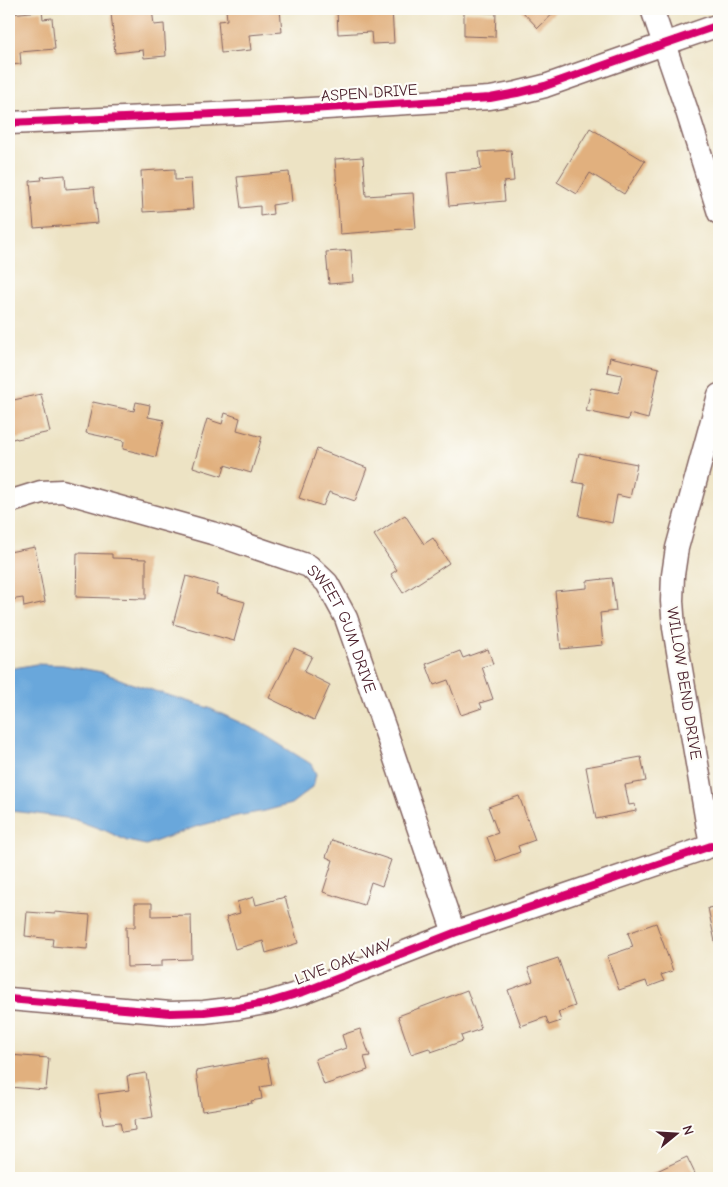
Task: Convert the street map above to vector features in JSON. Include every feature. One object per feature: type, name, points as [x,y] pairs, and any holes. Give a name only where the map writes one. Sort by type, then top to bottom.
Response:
[{"type":"street","points":[[652,9],[719,213]]},
{"type":"street","name":"ASPEN DRIVE","points":[[9,122],[261,112],[490,98],[517,94],[545,86],[719,25]]},
{"type":"street","name":"WILLOW BEND DRIVE","points":[[674,859],[715,846],[674,628],[672,601],[673,574],[677,548],[719,395]]},
{"type":"street","name":"SWEET GUM DRIVE","points":[[9,502],[42,492],[62,491],[212,533],[309,566],[326,584],[346,618],[454,934]]},
{"type":"street","name":"LIVE OAK WAY","points":[[9,999],[170,1013],[204,1012],[270,1002],[303,992],[454,934],[674,859]]},
{"type":"water","points":[[36,664],[63,665],[102,672],[209,708],[258,731],[311,764],[316,774],[313,787],[291,804],[195,827],[146,845],[127,841],[73,819],[9,811],[9,669]]},
{"type":"building","points":[[130,9],[152,9],[154,25],[164,24],[166,56],[144,58],[143,50],[115,53],[111,13],[130,11]]},
{"type":"building","points":[[226,9],[280,9],[282,32],[249,35],[251,50],[221,53],[218,21],[227,20]]},
{"type":"building","points":[[337,9],[392,9],[394,43],[372,44],[371,32],[338,34]]},
{"type":"building","points":[[520,9],[558,9],[538,28]]},
{"type":"building","points":[[42,11],[43,19],[52,18],[55,49],[20,52],[21,64],[9,65],[9,14]]},
{"type":"building","points":[[464,12],[496,13],[495,37],[464,36]]},
{"type":"building","points":[[590,128],[645,161],[624,194],[590,173],[577,194],[557,182]]},
{"type":"building","points":[[511,150],[514,181],[503,182],[505,201],[449,206],[446,172],[481,169],[479,152]]},
{"type":"building","points":[[363,157],[366,196],[413,193],[416,228],[340,234],[335,159]]},
{"type":"building","points":[[175,169],[175,180],[191,179],[193,209],[143,212],[141,171]]},
{"type":"building","points":[[289,172],[292,202],[272,205],[273,214],[260,216],[260,206],[241,208],[237,177]]},
{"type":"building","points":[[65,175],[66,189],[94,187],[98,223],[34,228],[30,181],[42,180],[41,177]]},
{"type":"building","points":[[351,250],[353,282],[329,284],[326,252]]},
{"type":"building","points":[[610,357],[659,368],[648,419],[629,414],[628,420],[586,411],[591,388],[618,393],[622,375],[607,372]]},
{"type":"building","points":[[41,394],[50,432],[9,440],[9,401]]},
{"type":"building","points":[[93,402],[134,411],[136,402],[150,405],[148,417],[164,420],[156,457],[123,449],[124,441],[86,433]]},
{"type":"building","points":[[225,413],[240,418],[237,430],[262,437],[251,473],[225,465],[222,476],[193,467],[207,419],[222,424]]},
{"type":"building","points":[[317,449],[367,468],[355,501],[329,492],[323,506],[299,498]]},
{"type":"building","points":[[579,453],[637,464],[630,498],[617,495],[612,523],[579,516],[585,484],[573,482]]},
{"type":"building","points":[[405,515],[424,544],[433,538],[449,563],[403,593],[391,574],[397,570],[374,535]]},
{"type":"building","points":[[35,547],[45,602],[24,607],[23,598],[9,600],[9,552]]},
{"type":"building","points":[[77,553],[112,554],[112,558],[146,559],[146,599],[76,597]]},
{"type":"building","points":[[186,576],[218,585],[216,594],[245,602],[234,641],[173,624]]},
{"type":"building","points":[[612,578],[616,611],[600,613],[603,645],[561,649],[555,591],[587,588],[587,581]]},
{"type":"building","points":[[294,648],[312,656],[304,672],[330,685],[314,720],[269,698]]},
{"type":"building","points":[[488,649],[493,664],[482,667],[493,699],[480,703],[482,708],[461,715],[448,680],[434,685],[426,664],[460,651],[463,658]]},
{"type":"building","points":[[641,757],[646,781],[625,785],[629,805],[635,804],[636,811],[596,819],[586,767]]},
{"type":"building","points":[[519,796],[535,840],[518,846],[520,852],[496,861],[487,837],[498,833],[488,807]]},
{"type":"building","points":[[332,840],[391,860],[382,886],[371,882],[364,905],[323,892],[333,860],[326,857]]},
{"type":"building","points":[[254,897],[256,905],[285,897],[298,943],[266,953],[263,941],[235,949],[226,917],[240,913],[237,902]]},
{"type":"building","points":[[135,903],[152,903],[152,916],[191,915],[192,959],[162,960],[162,966],[127,967],[126,927],[135,927]]},
{"type":"building","points":[[719,906],[719,956],[718,956],[708,908]]},
{"type":"building","points":[[27,912],[90,915],[87,949],[52,946],[53,939],[25,936]]},
{"type":"building","points":[[656,923],[673,971],[661,975],[664,981],[648,987],[646,981],[619,990],[607,956],[633,947],[628,933]]},
{"type":"building","points":[[558,958],[575,1006],[558,1012],[561,1021],[549,1025],[546,1017],[521,1026],[508,990],[533,981],[528,968]]},
{"type":"building","points":[[467,990],[481,1029],[461,1036],[463,1041],[431,1052],[429,1048],[411,1054],[398,1016]]},
{"type":"building","points":[[360,1029],[370,1056],[364,1057],[368,1070],[324,1085],[315,1059],[346,1048],[342,1035]]},
{"type":"building","points":[[9,1055],[49,1058],[46,1090],[9,1087]]},
{"type":"building","points":[[267,1058],[272,1085],[260,1087],[262,1099],[251,1101],[252,1103],[202,1111],[196,1071]]},
{"type":"building","points":[[146,1073],[153,1117],[134,1120],[135,1130],[122,1132],[120,1122],[103,1124],[98,1094],[129,1090],[127,1076]]},
{"type":"building","points":[[687,1157],[697,1178],[642,1178]]},
{"type":"cycle path","points":[[9,123],[261,112],[490,98],[545,86],[719,25]]},
{"type":"cycle path","points":[[9,999],[170,1013],[204,1012],[270,1002],[303,992],[454,933],[711,846],[719,846]]}]
